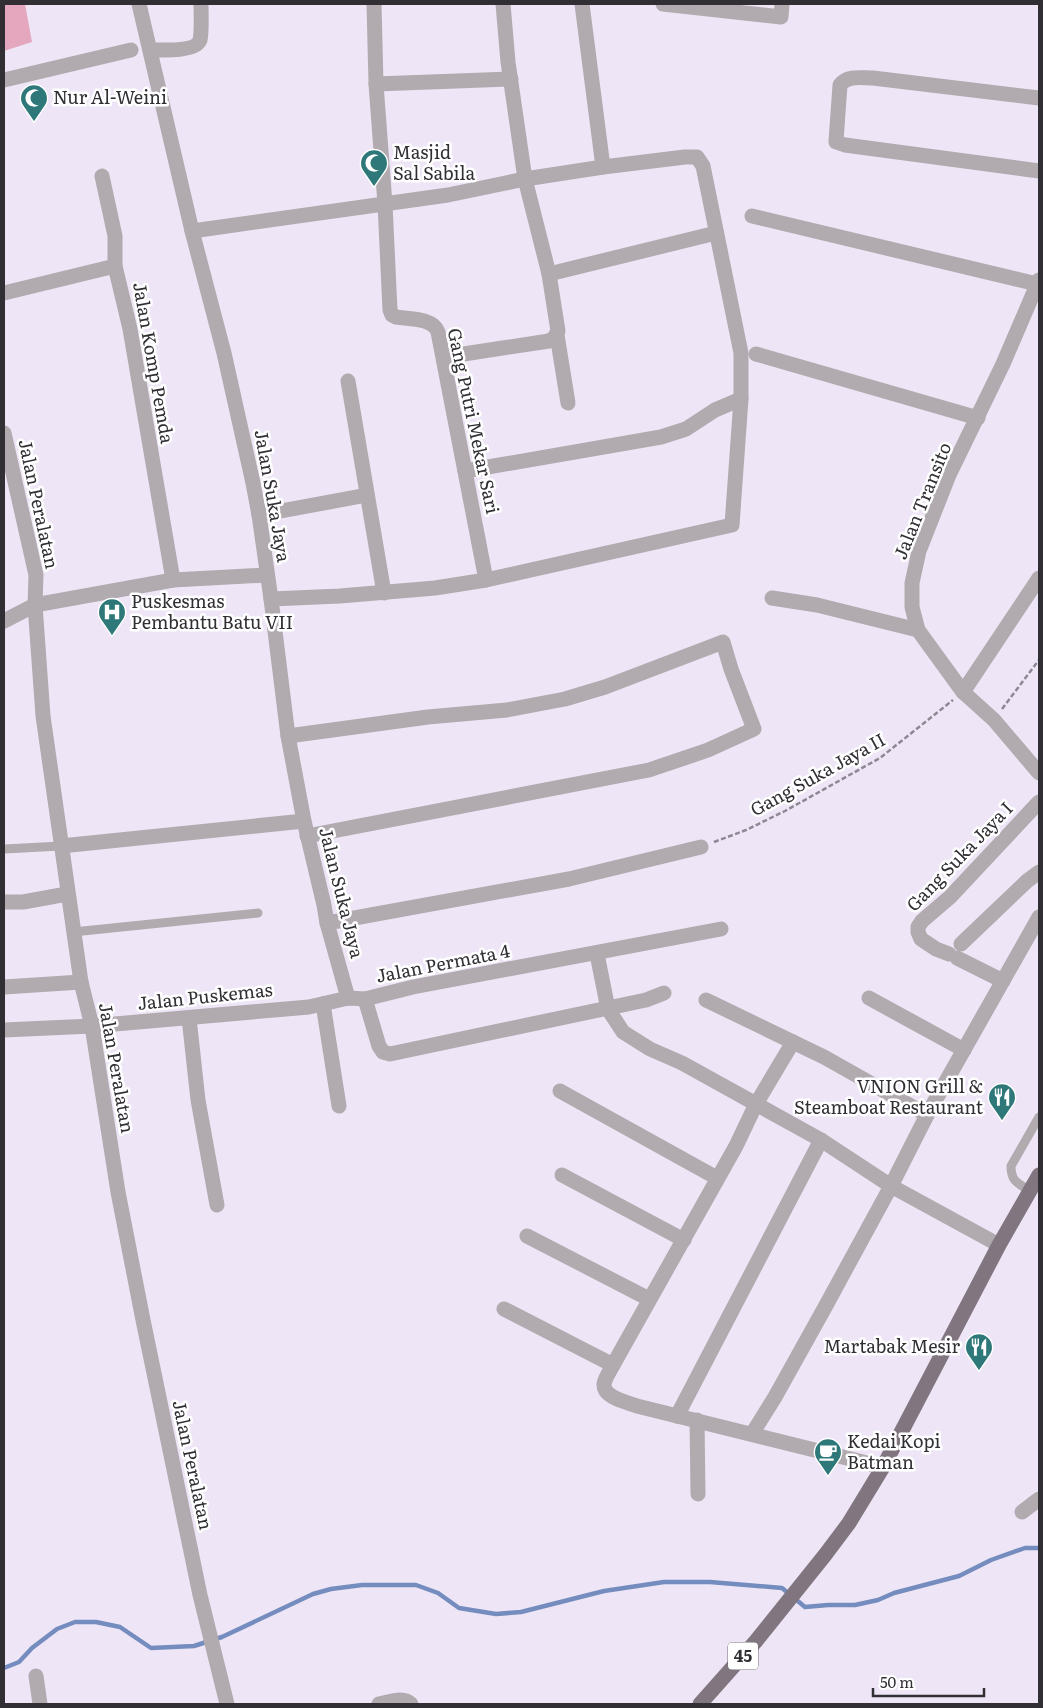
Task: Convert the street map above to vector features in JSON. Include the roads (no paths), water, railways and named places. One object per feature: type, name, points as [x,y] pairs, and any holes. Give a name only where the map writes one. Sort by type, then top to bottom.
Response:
[{"type":"main road","name":"45","points":[[700,1704],[756,1641],[826,1555],[849,1523],[883,1467],[1000,1245],[1039,1176]]},
{"type":"street","name":"Jalan Suka Jaya","points":[[139,4],[192,230],[224,353],[259,515],[288,736],[327,923],[348,998]]},
{"type":"street","points":[[150,50],[187,49],[196,46],[200,41],[201,4]]},
{"type":"street","name":"Gang Putri Mekar Sari","points":[[374,4],[376,84],[385,204],[390,310],[392,315],[396,317],[430,322],[436,326],[444,357],[486,580]]},
{"type":"street","points":[[503,4],[510,79],[525,179],[549,274],[568,403]]},
{"type":"street","points":[[582,4],[603,167]]},
{"type":"street","points":[[662,4],[781,10]]},
{"type":"street","points":[[4,80],[131,50]]},
{"type":"street","points":[[1039,98],[873,78],[844,79],[840,85],[836,142],[845,145],[1039,171]]},
{"type":"street","points":[[376,84],[510,79]]},
{"type":"street","points":[[192,230],[448,195],[525,179],[603,167],[697,158],[703,166],[741,353],[741,399],[732,526],[486,580],[384,593],[271,599]]},
{"type":"street","points":[[102,176],[115,236],[115,266]]},
{"type":"street","points":[[752,216],[1038,282]]},
{"type":"street","points":[[549,274],[716,233]]},
{"type":"street","name":"Jalan Komp Pemda","points":[[4,293],[115,266],[130,329],[173,580]]},
{"type":"street","name":"Jalan Transito","points":[[1038,282],[978,418],[949,476],[919,551],[912,583],[912,607],[918,630],[963,692],[994,721],[1039,773]]},
{"type":"street","points":[[444,357],[549,341],[557,335]]},
{"type":"street","points":[[756,354],[978,418]]},
{"type":"street","points":[[348,381],[384,593]]},
{"type":"street","points":[[465,471],[661,438],[686,429],[715,410],[741,399]]},
{"type":"street","name":"Jalan Peralatan","points":[[4,433],[36,575],[35,605],[43,716],[81,982],[92,1026],[118,1192],[200,1595],[227,1704]]},
{"type":"street","points":[[259,515],[367,495]]},
{"type":"street","points":[[4,621],[35,605],[173,580],[267,574]]},
{"type":"street","points":[[963,692],[1039,578]]},
{"type":"street","points":[[772,598],[817,605],[918,630]]},
{"type":"street","points":[[61,846],[306,828],[649,770],[708,750],[754,729],[731,669],[723,642],[605,687],[565,699],[507,710],[428,717],[288,736]]},
{"type":"street","name":"Gang Suka Jaya I","points":[[956,952],[936,949],[921,939],[918,927],[922,921],[950,897],[1039,802]]},
{"type":"street","points":[[327,923],[569,879],[701,847]]},
{"type":"street","points":[[1003,981],[956,952],[1027,881],[1039,872]]},
{"type":"street","points":[[4,902],[23,902],[67,894]]},
{"type":"street","points":[[752,1434],[775,1397],[891,1186],[927,1115],[1039,917]]},
{"type":"street","name":"Jalan Permata 4","points":[[664,993],[646,1000],[390,1054],[383,1052],[379,1046],[365,999],[413,987],[597,954],[721,929]]},
{"type":"street","points":[[597,954],[608,1008],[623,1032],[650,1049],[682,1063],[821,1140],[891,1186],[1000,1245]]},
{"type":"street","points":[[4,987],[81,982]]},
{"type":"street","name":"Jalan Puskemas","points":[[4,1030],[92,1026],[189,1018],[324,1004],[348,998],[365,999]]},
{"type":"street","points":[[869,998],[964,1050]]},
{"type":"street","points":[[706,1000],[824,1057],[927,1115]]},
{"type":"street","points":[[324,1004],[338,1106]]},
{"type":"street","points":[[189,1018],[198,1100],[217,1205]]},
{"type":"street","points":[[793,1042],[756,1104],[736,1146],[613,1365],[604,1384],[605,1390],[608,1394],[637,1406],[883,1467]]},
{"type":"street","points":[[560,1091],[717,1178]]},
{"type":"street","points":[[677,1416],[821,1140]]},
{"type":"street","points":[[562,1175],[684,1240]]},
{"type":"street","points":[[527,1236],[649,1299]]},
{"type":"street","points":[[504,1309],[613,1365]]},
{"type":"street","points":[[697,1420],[698,1494]]},
{"type":"street","points":[[1022,1512],[1039,1499]]},
{"type":"street","points":[[36,1676],[40,1704]]},
{"type":"street","points":[[379,1704],[402,1699],[407,1700],[411,1704]]},
{"type":"lane","points":[[4,849],[61,846]]},
{"type":"lane","points":[[73,932],[258,913]]},
{"type":"lane","points":[[1030,1191],[1014,1181],[1011,1175],[1011,1166],[1039,1117]]},
{"type":"waterway","points":[[4,1668],[19,1662],[32,1648],[57,1629],[75,1622],[96,1622],[120,1627],[151,1648],[194,1646],[222,1637],[313,1594],[331,1589],[362,1585],[416,1585],[438,1593],[459,1608],[496,1614],[521,1612],[604,1591],[664,1582],[710,1582],[782,1588],[805,1607],[855,1605],[959,1576],[991,1560],[1025,1548],[1039,1548]]},
{"type":"place","name":"Nur Al-Weini","points":[[34,122]]},
{"type":"place","name":"Masjid Sal Sabila","points":[[374,187]]},
{"type":"place","name":"Puskesmas Pembantu Batu VII","points":[[112,636]]},
{"type":"place","name":"VNION Grill & Steamboat Restaurant","points":[[1002,1121]]},
{"type":"place","name":"Martabak Mesir","points":[[979,1371]]},
{"type":"place","name":"Kedai Kopi Batman","points":[[828,1476]]}]
